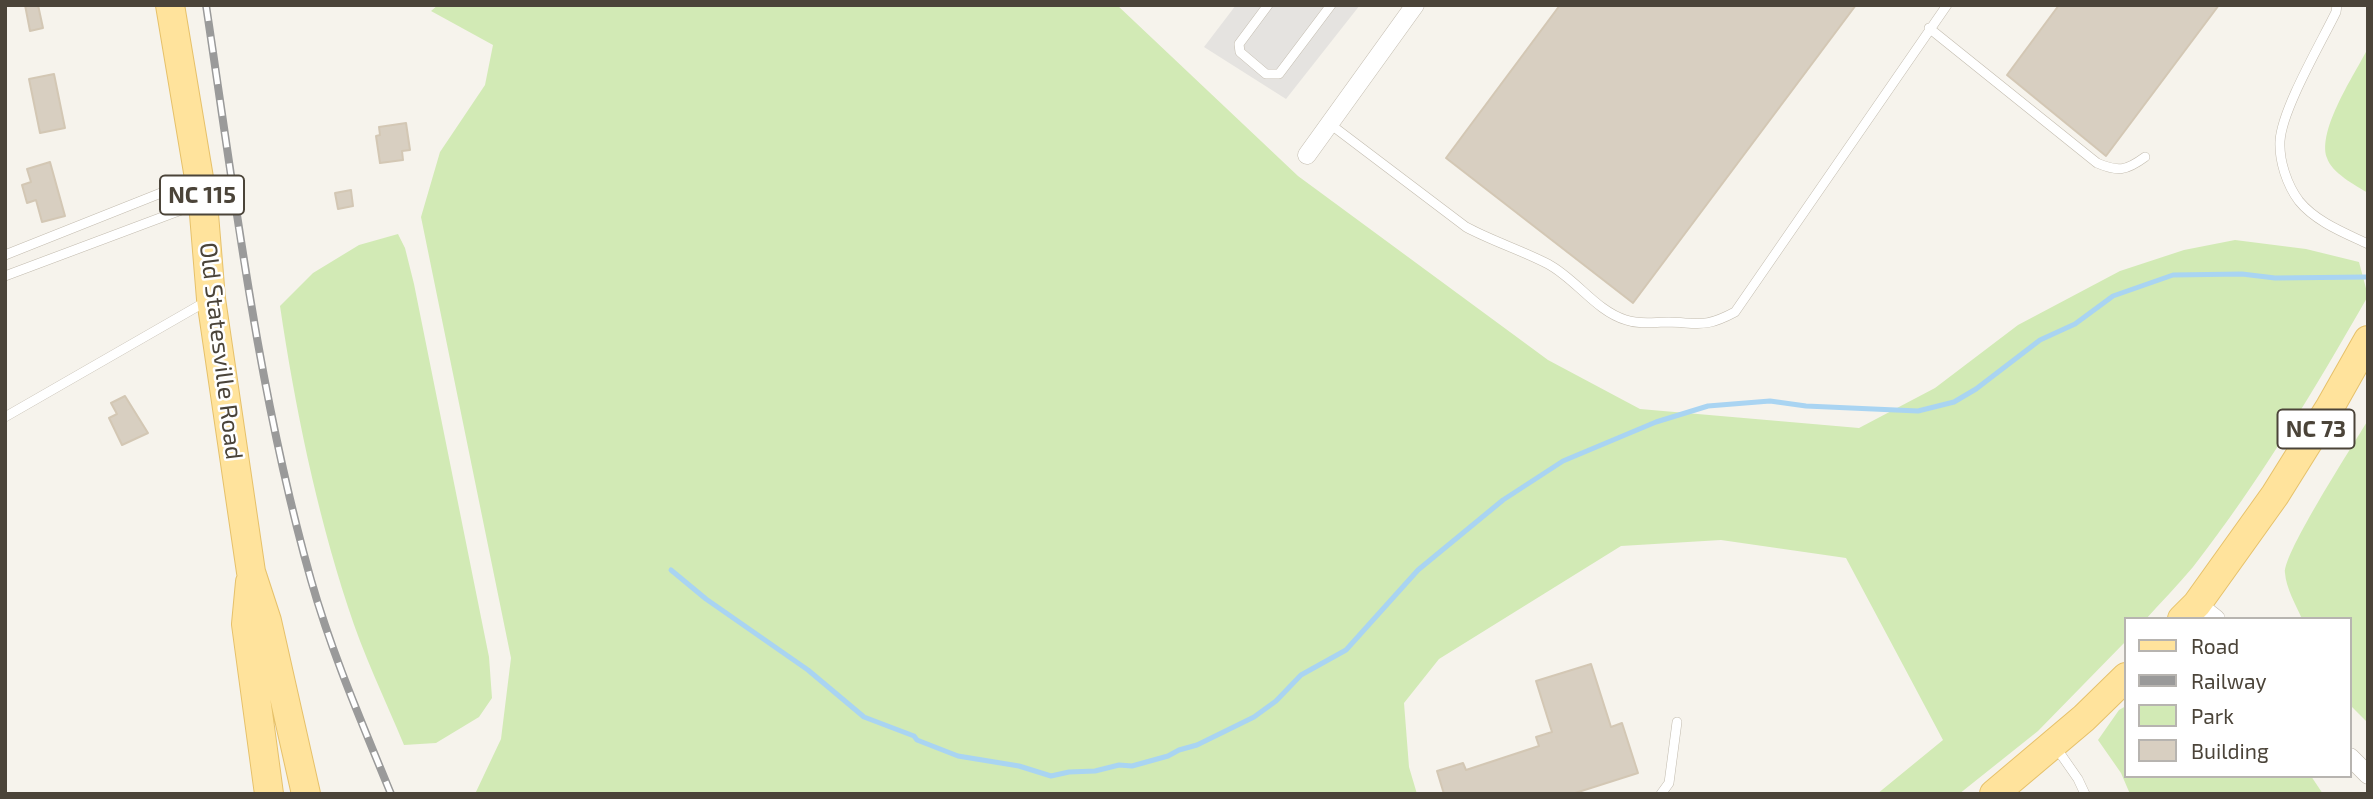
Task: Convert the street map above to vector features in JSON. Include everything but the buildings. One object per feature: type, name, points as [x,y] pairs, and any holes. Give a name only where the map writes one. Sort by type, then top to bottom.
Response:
[{"type":"main road","name":"Old Statesville Road","points":[[170,5],[202,192],[211,299],[251,572],[267,621],[306,794]]},
{"type":"main road","name":"NC 73","points":[[2199,614],[2330,407],[2368,340]]},
{"type":"main road","name":"Old Statesville Road","points":[[251,572],[246,624],[269,794]]},
{"type":"main road","points":[[1994,794],[2054,744],[2124,679]]},
{"type":"street","points":[[1307,155],[1415,5]]},
{"type":"street","points":[[2352,759],[2368,775]]},
{"type":"lane","points":[[1268,5],[1239,44],[1240,52],[1266,74],[1279,74],[1331,5]]},
{"type":"lane","points":[[1330,124],[1466,226],[1490,240],[1552,266],[1615,316],[1629,321],[1696,325],[1718,321],[1735,312],[1947,5]]},
{"type":"lane","points":[[2337,5],[2290,105],[2280,139],[2281,160],[2288,182],[2300,203],[2331,226],[2368,244]]},
{"type":"lane","points":[[1929,28],[2097,163],[2113,170],[2132,166],[2145,158]]},
{"type":"lane","points":[[5,255],[166,191],[202,192]]},
{"type":"lane","points":[[5,276],[202,192]]},
{"type":"lane","points":[[5,417],[211,299]]},
{"type":"lane","points":[[1661,794],[1669,783],[1677,722]]},
{"type":"lane","points":[[2054,744],[2085,794]]},
{"type":"green space","points":[[438,5],[1117,5],[1298,176],[1548,360],[1640,409],[1859,428],[1935,388],[2018,325],[2120,271],[2184,250],[2235,240],[2306,249],[2359,262],[2368,296],[2285,434],[2241,502],[2193,567],[2148,617],[2124,617],[2124,643],[2038,731],[1959,794],[1877,794],[1943,740],[1846,558],[1721,540],[1621,546],[1439,659],[1404,703],[1409,767],[1417,794],[475,794],[501,739],[511,658],[421,217],[440,152],[485,85],[493,45],[431,11]]},
{"type":"green space","points":[[2368,48],[2368,193],[2333,168],[2327,158],[2325,146],[2332,118]]},
{"type":"green space","points":[[398,234],[405,248],[414,284],[489,657],[492,698],[479,717],[436,743],[404,745],[354,625],[326,533],[292,382],[280,306],[313,273],[359,245]]},
{"type":"green space","points":[[2368,420],[2368,723],[2352,707],[2352,617],[2301,617],[2285,573],[2295,544]]},
{"type":"green space","points":[[2124,707],[2124,778],[2312,778],[2323,794],[2130,794],[2121,773],[2098,740],[2119,710]]},
{"type":"shaded area","points":[[1236,5],[1360,5],[1286,99],[1204,47]]},
{"type":"waterway","points":[[671,570],[706,599],[808,670],[864,717],[914,736],[917,740],[958,756],[1019,766],[1051,776],[1119,765],[1132,766],[1197,745],[1254,717],[1276,701],[1301,675],[1346,650],[1418,570],[1503,500],[1563,461],[1656,422],[1708,406],[1770,401],[1806,406],[1918,411],[1954,402],[1976,389],[2040,340],[2075,324],[2113,296],[2173,275],[2366,277]]},
{"type":"railway","points":[[206,5],[249,294],[292,509],[328,635],[391,794]]}]
